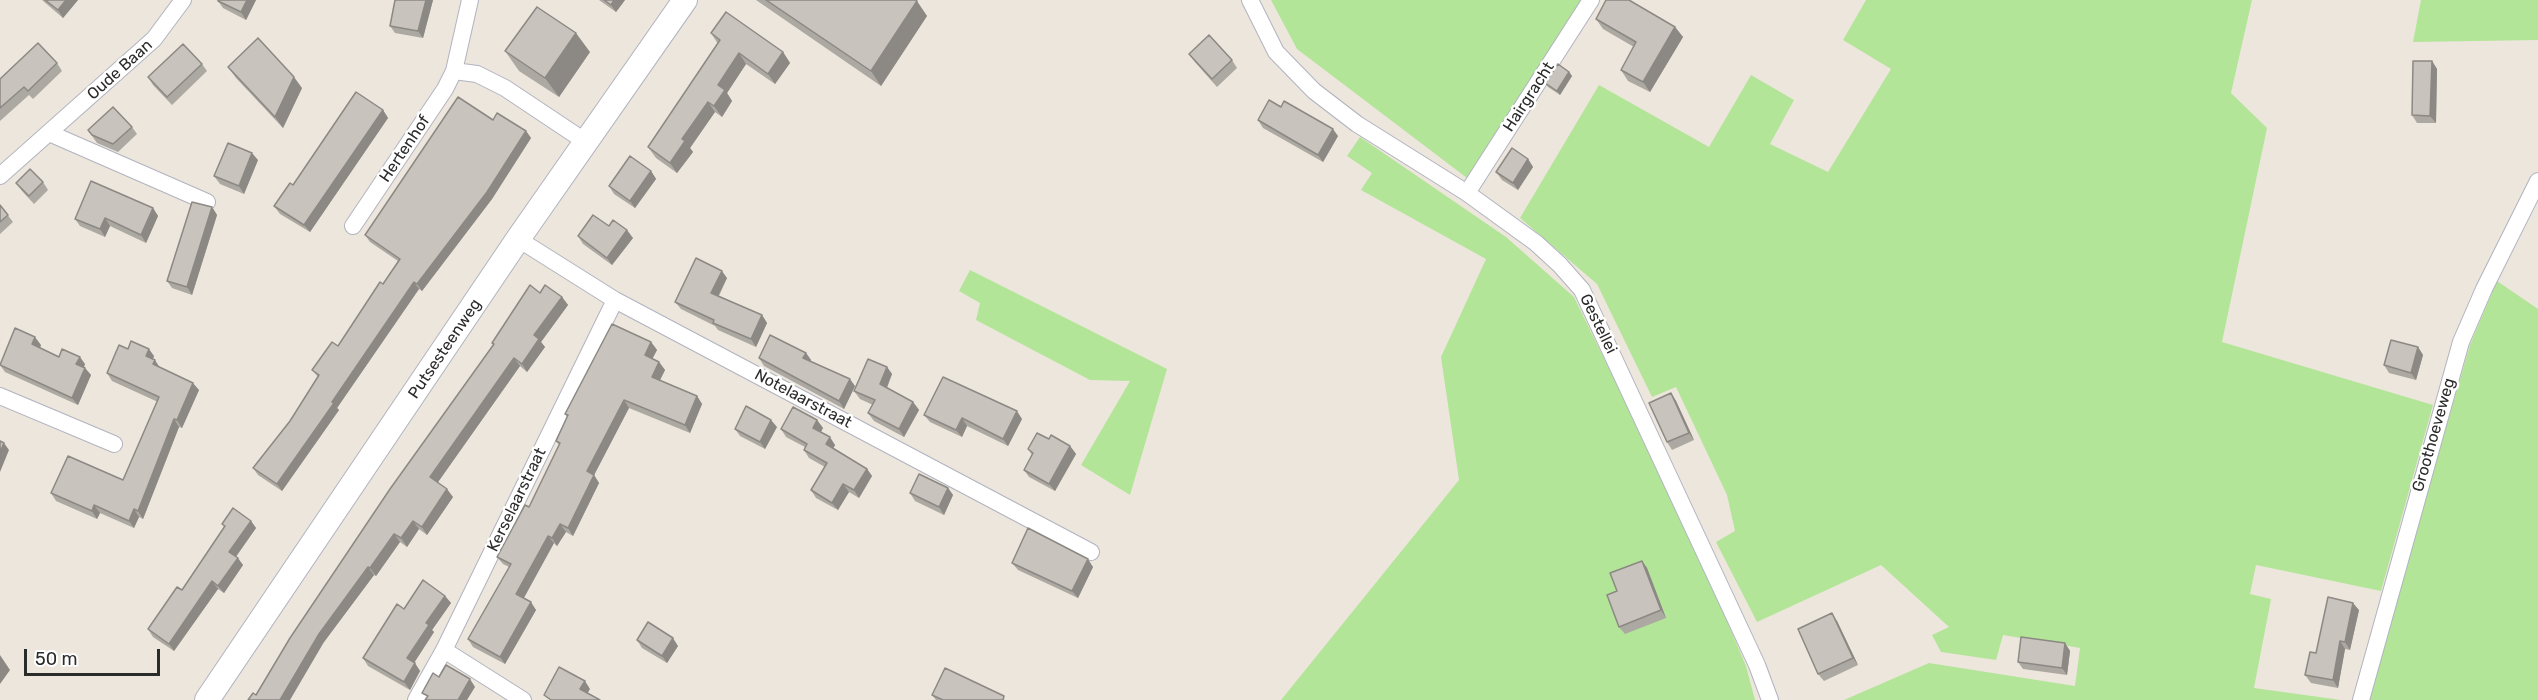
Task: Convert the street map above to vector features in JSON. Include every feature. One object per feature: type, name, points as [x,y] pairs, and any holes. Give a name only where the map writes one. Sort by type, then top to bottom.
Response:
[{"type":"main road","name":"Putsesteenweg","points":[[207,700],[518,239],[685,0]]},
{"type":"street","name":"Oude Baan","points":[[0,176],[154,39],[183,0]]},
{"type":"street","name":"Hertenhof","points":[[353,226],[445,89],[454,71],[470,0]]},
{"type":"street","name":"Gestellei","points":[[1250,0],[1276,51],[1314,91],[1357,124],[1467,193],[1536,243],[1582,290],[1757,665],[1770,700]]},
{"type":"street","name":"Hairgracht","points":[[1467,193],[1591,0]]},
{"type":"street","points":[[454,71],[477,74],[505,88],[586,142]]},
{"type":"street","points":[[49,133],[207,202]]},
{"type":"street","name":"Groothoeveweg","points":[[2361,700],[2461,342],[2484,289],[2538,181]]},
{"type":"street","name":"Notelaarstraat","points":[[518,239],[615,300],[1091,552]]},
{"type":"street","name":"Kerselaarstraat","points":[[416,700],[444,650],[615,300]]},
{"type":"street","points":[[0,396],[114,444]]},
{"type":"street","points":[[444,650],[523,700]]},
{"type":"green space","points":[[1271,0],[1588,0],[1467,178],[1297,49]]},
{"type":"green space","points":[[1866,0],[2252,0],[2231,93],[2267,128],[2222,342],[2433,405],[2381,591],[2256,565],[2250,594],[2271,599],[2254,688],[2341,700],[1844,700],[1929,663],[2075,686],[2080,648],[2003,635],[1996,660],[1941,652],[1932,635],[1949,627],[1881,565],[1757,622],[1716,542],[1735,531],[1727,495],[1676,387],[1652,397],[1597,284],[1520,218],[1599,85],[1709,147],[1751,75],[1794,100],[1770,144],[1828,172],[1891,69],[1843,40]]},
{"type":"green space","points":[[2421,0],[2538,0],[2538,40],[2413,42]]},
{"type":"green space","points":[[1360,137],[1506,237],[1574,297],[1695,545],[1746,666],[1755,700],[1281,700],[1459,480],[1441,357],[1486,259],[1361,190],[1372,173],[1347,156]]},
{"type":"green space","points":[[970,270],[1167,369],[1130,495],[1081,465],[1130,381],[1090,380],[976,320],[980,303],[959,291]]},
{"type":"green space","points":[[2497,281],[2538,309],[2538,700],[2367,700],[2470,345]]},
{"type":"building","points":[[45,0],[66,0],[58,10]]},
{"type":"building","points":[[218,0],[247,0],[241,12]]},
{"type":"building","points":[[395,0],[426,0],[418,31],[390,26]]},
{"type":"building","points":[[604,0],[614,0],[611,5]]},
{"type":"building","points":[[766,0],[915,0],[917,1],[871,71]]},
{"type":"building","points":[[1606,0],[1629,0],[1675,27],[1643,82],[1621,70],[1636,42],[1596,19]]},
{"type":"building","points":[[537,7],[576,33],[545,78],[505,51]]},
{"type":"building","points":[[726,12],[783,52],[768,74],[739,53],[718,85],[725,90],[714,106],[708,102],[682,139],[685,141],[670,163],[648,147],[720,40],[711,33]]},
{"type":"building","points":[[1209,35],[1232,60],[1212,79],[1189,54]]},
{"type":"building","points":[[258,38],[294,77],[275,117],[228,67]]},
{"type":"building","points":[[38,43],[57,63],[28,91],[24,87],[0,108],[0,79]]},
{"type":"building","points":[[183,44],[202,64],[167,97],[148,77]]},
{"type":"building","points":[[2413,61],[2432,61],[2430,116],[2412,115]]},
{"type":"building","points":[[1558,64],[1569,72],[1557,91],[1545,83]]},
{"type":"building","points":[[356,92],[383,110],[304,225],[274,206],[290,183],[293,185]]},
{"type":"building","points":[[458,97],[493,120],[497,113],[526,131],[487,192],[417,284],[414,282],[277,484],[253,468],[290,421],[319,375],[312,370],[332,342],[338,346],[380,282],[383,284],[400,259],[365,235]]},
{"type":"building","points":[[1269,100],[1281,107],[1284,101],[1333,129],[1318,155],[1258,120]]},
{"type":"building","points":[[113,107],[132,127],[113,144],[92,135],[88,130]]},
{"type":"building","points":[[228,143],[252,153],[239,186],[214,176]]},
{"type":"building","points":[[1512,148],[1528,159],[1513,183],[1496,172]]},
{"type":"building","points":[[630,156],[651,171],[630,201],[609,186]]},
{"type":"building","points":[[30,169],[43,182],[29,196],[16,183]]},
{"type":"building","points":[[91,181],[153,208],[141,235],[105,218],[100,229],[75,219]]},
{"type":"building","points":[[192,202],[212,207],[187,287],[167,281]]},
{"type":"building","points":[[0,205],[8,215],[0,222]]},
{"type":"building","points":[[593,215],[609,226],[613,220],[627,230],[607,258],[578,236]]},
{"type":"building","points":[[696,258],[722,271],[711,293],[762,315],[751,339],[713,323],[714,320],[675,302]]},
{"type":"building","points":[[530,285],[540,293],[545,285],[562,297],[534,335],[539,339],[522,364],[514,358],[430,477],[447,489],[422,527],[413,521],[401,538],[394,534],[319,634],[280,700],[248,700],[253,693],[256,695],[290,638],[390,489],[494,344],[492,343]]},
{"type":"building","points":[[612,324],[651,342],[645,355],[659,362],[652,377],[697,396],[685,425],[624,400],[587,471],[594,475],[568,528],[560,524],[552,538],[548,536],[516,594],[531,602],[500,657],[468,639],[511,564],[497,557],[525,505],[529,507],[560,443],[556,441],[568,415],[565,414]]},
{"type":"building","points":[[15,328],[35,337],[32,344],[59,357],[62,349],[80,357],[76,364],[85,368],[72,398],[0,365]]},
{"type":"building","points":[[770,335],[806,353],[803,358],[850,379],[839,401],[759,358]]},
{"type":"building","points":[[2391,340],[2418,347],[2411,373],[2384,365]]},
{"type":"building","points":[[131,341],[149,349],[146,356],[155,360],[153,364],[193,383],[177,420],[174,419],[138,511],[134,509],[129,521],[94,505],[92,511],[51,493],[68,456],[123,480],[159,397],[107,373],[119,345],[128,349]]},
{"type":"building","points":[[868,359],[887,367],[880,384],[913,402],[899,429],[868,413],[875,400],[854,391]]},
{"type":"building","points":[[943,377],[1017,411],[1003,439],[962,418],[956,430],[924,415]]},
{"type":"building","points":[[1671,393],[1689,433],[1667,442],[1649,403]]},
{"type":"building","points":[[746,406],[771,420],[760,442],[735,429]]},
{"type":"building","points":[[793,407],[817,420],[813,428],[830,437],[826,444],[867,469],[854,490],[843,484],[832,503],[811,490],[827,463],[804,450],[807,444],[781,429]]},
{"type":"building","points":[[1037,433],[1049,439],[1051,435],[1070,446],[1049,484],[1024,470],[1033,453],[1028,449]]},
{"type":"building","points":[[919,474],[948,488],[939,507],[910,493]]},
{"type":"building","points":[[233,508],[251,521],[229,552],[238,558],[218,586],[212,581],[169,644],[148,629],[177,587],[182,590],[225,526],[222,524]]},
{"type":"building","points":[[1028,528],[1088,559],[1072,591],[1012,563]]},
{"type":"building","points":[[1642,561],[1661,610],[1619,627],[1607,595],[1617,591],[1610,573]]},
{"type":"building","points":[[423,580],[445,596],[426,623],[429,625],[407,658],[415,663],[404,682],[363,658],[397,604],[404,609]]},
{"type":"building","points":[[2328,597],[2353,603],[2345,642],[2340,641],[2333,680],[2305,675],[2310,652],[2316,653]]},
{"type":"building","points":[[1832,613],[1853,658],[1818,674],[1798,629]]},
{"type":"building","points":[[648,622],[673,638],[662,656],[637,640]]},
{"type":"building","points":[[2021,637],[2065,643],[2062,668],[2018,662]]},
{"type":"building","points":[[446,665],[470,679],[458,700],[425,700],[428,696],[422,693],[433,673],[439,677]]},
{"type":"building","points":[[559,667],[585,681],[580,689],[600,700],[551,700],[544,695]]},
{"type":"building","points":[[945,668],[1004,696],[1003,700],[943,700],[932,695]]}]
